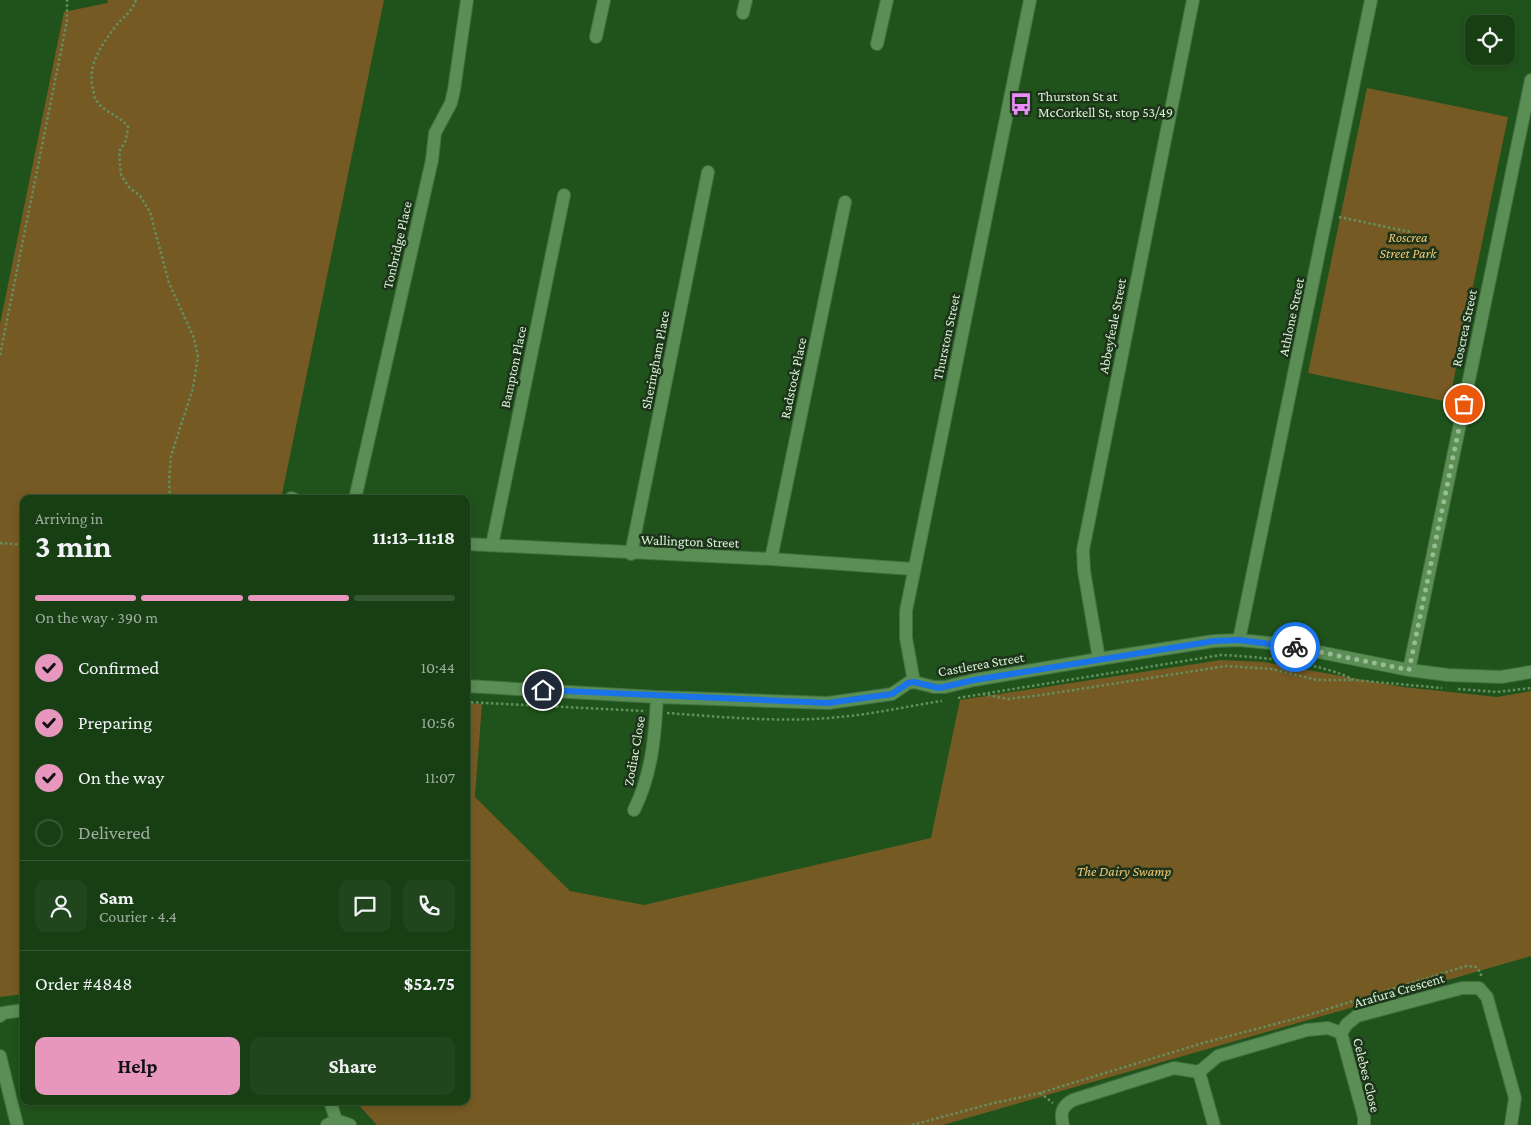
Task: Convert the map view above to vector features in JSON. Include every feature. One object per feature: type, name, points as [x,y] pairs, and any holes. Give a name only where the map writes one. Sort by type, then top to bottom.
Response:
[{"type":"street","name":"Tonbridge Place","points":[[356,495],[432,160],[435,133],[451,103],[454,90],[467,0]]},
{"type":"street","points":[[596,37],[604,0]]},
{"type":"street","points":[[743,14],[746,0]]},
{"type":"street","points":[[877,44],[887,0]]},
{"type":"street","name":"Thurston Street","points":[[914,682],[905,626],[913,569],[1030,0]]},
{"type":"street","name":"Abbeyfeale Street","points":[[1099,659],[1084,571],[1083,550],[1193,0]]},
{"type":"street","name":"Athlone Street","points":[[1239,640],[1371,0]]},
{"type":"street","name":"Roscrea Street","points":[[1409,670],[1531,80]]},
{"type":"street","name":"Sheringham Place","points":[[631,554],[708,172]]},
{"type":"street","name":"Bampton Place","points":[[492,545],[564,195]]},
{"type":"street","name":"Radstock Place","points":[[771,559],[845,202]]},
{"type":"street","name":"Wallington Street","points":[[470,544],[631,554],[771,559],[913,569]]},
{"type":"street","name":"Castlerea Street","points":[[914,682],[945,688],[974,680],[1099,659],[1214,641],[1239,640],[1279,644],[1409,670],[1448,675],[1501,677],[1531,672]]},
{"type":"street","points":[[470,686],[657,697],[828,703],[892,694],[908,683],[914,682]]},
{"type":"street","name":"Zodiac Close","points":[[634,810],[645,787],[655,729],[657,697]]},
{"type":"street","name":"Arafura Crescent","points":[[1341,1033],[1347,1024],[1357,1016],[1462,988],[1479,988]]},
{"type":"street","points":[[1479,988],[1487,997],[1515,1098],[1511,1125]]},
{"type":"street","points":[[0,1016],[3,1012],[20,1010]]},
{"type":"street","points":[[1063,1125],[1062,1111],[1065,1104],[1073,1100],[1174,1068],[1199,1072],[1218,1056],[1307,1030],[1328,1028],[1341,1033]]},
{"type":"street","name":"Celebes Close","points":[[1341,1033],[1364,1117],[1364,1125]]},
{"type":"street","points":[[0,1056],[17,1125]]},
{"type":"street","points":[[1199,1072],[1214,1125]]},
{"type":"street","points":[[330,1105],[332,1122],[350,1125]]},
{"type":"path","points":[[0,355],[67,21],[66,0]]},
{"type":"path","points":[[136,0],[133,10],[116,26],[94,58],[90,77],[96,100],[122,119],[128,127],[126,140],[119,152],[121,175],[129,187],[140,196],[150,212],[169,283],[194,338],[198,357],[193,388],[171,456],[168,480],[170,495]]},
{"type":"path","points":[[1337,217],[1412,232]]},
{"type":"path","points":[[0,543],[20,545]]},
{"type":"path","points":[[955,699],[1221,655],[1264,657],[1341,673],[1354,680]]},
{"type":"path","points":[[983,694],[1007,699],[1042,695],[1226,666],[1272,669],[1317,680],[1354,680],[1443,688]]},
{"type":"path","points":[[1452,689],[1497,692],[1531,688]]},
{"type":"path","points":[[917,705],[945,700]]},
{"type":"path","points":[[912,1125],[1040,1093],[1203,1043],[1305,1016],[1466,966],[1476,967],[1481,973],[1479,988]]},
{"type":"path","points":[[1040,1093],[1062,1111]]},
{"type":"green space","points":[[108,0],[384,0],[282,495],[20,495],[20,994],[0,997],[0,324],[64,12],[107,3]]},
{"type":"green space","name":"Roscrea Street Park","points":[[1367,88],[1508,117],[1449,402],[1308,373]]},
{"type":"green space","name":"The Dairy Swamp","points":[[1221,660],[1263,662],[1403,687],[1497,697],[1531,691],[1531,956],[943,1125],[377,1125],[359,1105],[470,1105],[470,703],[482,704],[475,797],[570,891],[644,905],[931,838],[960,700]]},
{"type":"way so far","points":[[1295,647],[1409,670],[1464,404]]},
{"type":"place","name":"Thurston St at McCorkell St, stop 53/49","points":[[1021,104]]},
{"type":"route","points":[[543,690],[657,697],[828,703],[892,694],[908,683],[914,682],[945,688],[974,680],[1214,641],[1239,640],[1295,647]]}]
